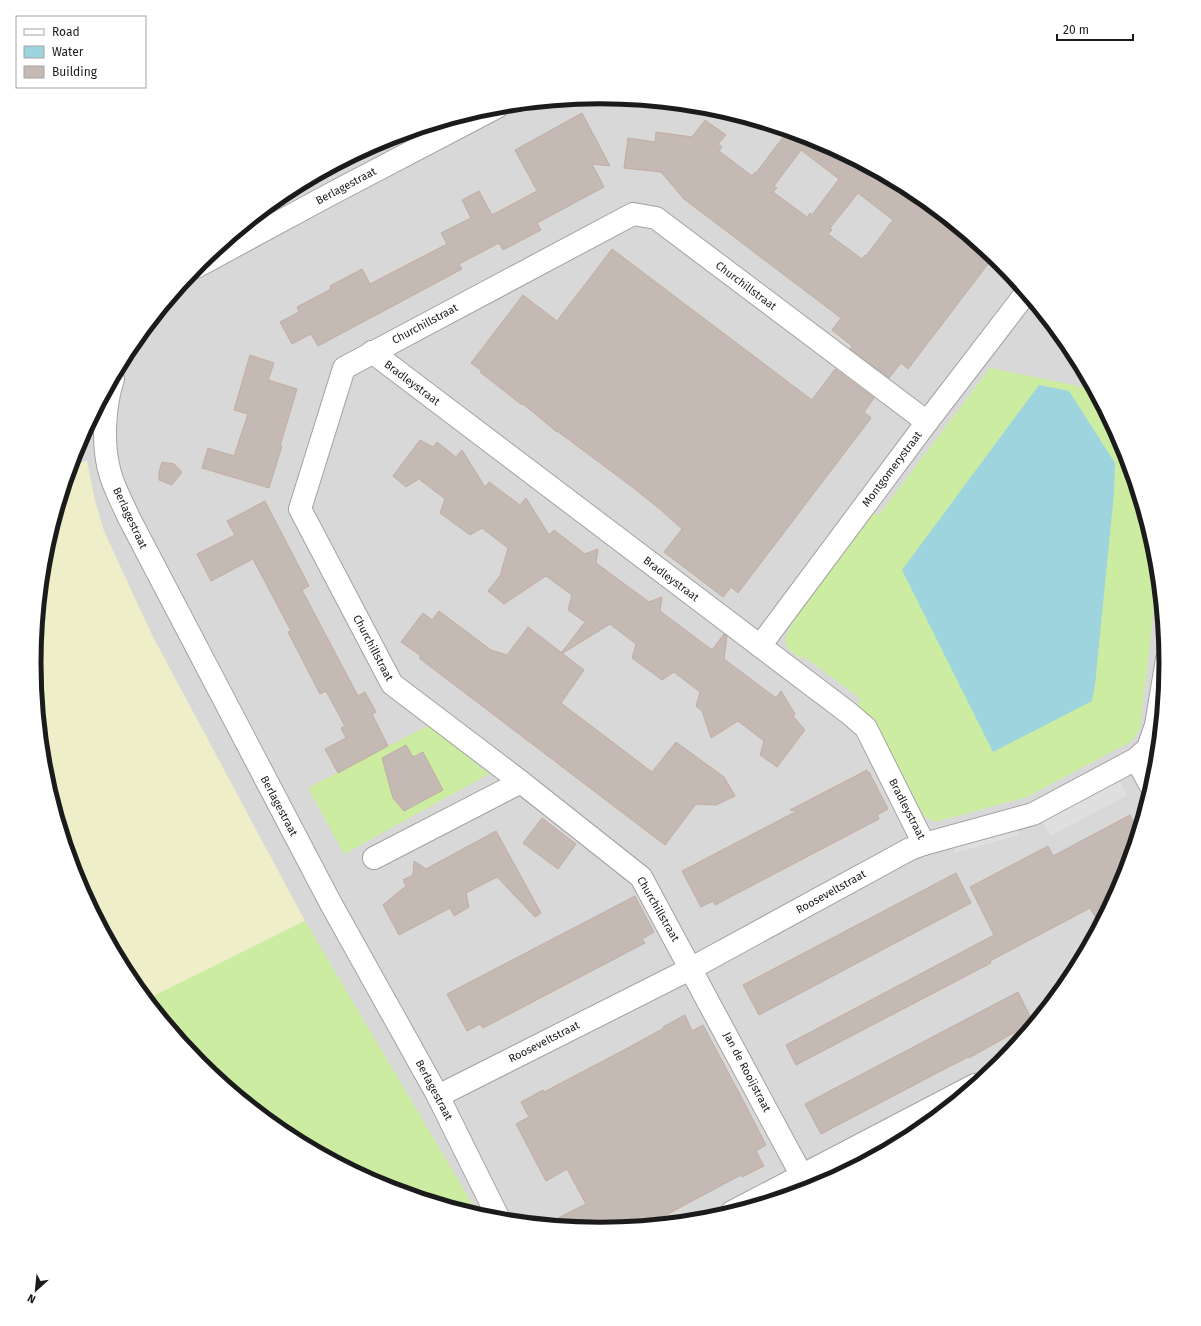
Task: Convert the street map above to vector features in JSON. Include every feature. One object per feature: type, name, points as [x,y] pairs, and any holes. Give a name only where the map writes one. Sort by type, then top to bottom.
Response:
[{"type":"street","name":"Berlagestraat","points":[[218,255],[478,117]]},
{"type":"street","name":"Churchillstraat","points":[[692,968],[642,877],[521,782],[392,684],[300,509],[344,368],[633,214],[656,218],[927,422]]},
{"type":"street","name":"Montgomerystraat","points":[[760,646],[927,422],[1023,297]]},
{"type":"street","name":"Bradleystraat","points":[[372,352],[850,714],[866,728],[924,844]]},
{"type":"street","name":"Berlagestraat","points":[[110,395],[106,415],[105,439],[110,473],[128,516],[330,902],[438,1096],[495,1213]]},
{"type":"street","name":"Rooseveltstraat","points":[[438,1096],[692,968],[910,849],[1033,814],[1136,759],[1148,748],[1157,721]]},
{"type":"street","points":[[1136,759],[1147,780]]},
{"type":"street","points":[[374,858],[521,782]]},
{"type":"street","name":"Jan de Rooijstraat","points":[[692,968],[791,1185]]},
{"type":"street","points":[[763,1198],[881,1143],[946,1103]]},
{"type":"shaded area","points":[[564,105],[637,105],[674,108],[710,114],[780,133],[815,146],[880,178],[941,219],[969,242],[996,267],[1044,322],[1066,352],[1085,383],[1102,416],[1130,483],[1141,518],[1155,590],[1159,626],[1159,700],[1155,736],[1141,808],[1130,843],[1117,877],[1085,943],[1066,974],[1021,1032],[996,1059],[941,1107],[880,1148],[848,1165],[815,1180],[780,1193],[745,1203],[710,1212],[674,1218],[637,1221],[600,1222],[527,1218],[491,1212],[416,1191],[59,523],[71,483],[84,449],[116,383],[135,352],[180,294],[205,267],[260,219],[321,178],[353,161],[386,146],[421,133],[456,123],[491,114],[527,108]]},
{"type":"shaded area","points":[[1119,780],[1127,795],[1051,836],[1042,821]]},
{"type":"shaded area","points":[[1018,829],[1019,835],[955,853],[954,846]]},
{"type":"green space","points":[[400,141],[380,151],[379,149]]},
{"type":"green space","points":[[990,368],[1088,388],[1117,449],[1130,483],[1141,518],[1155,590],[1140,729],[1132,741],[1027,797],[935,822],[924,816],[876,724],[869,715],[857,705],[861,699],[803,656],[801,659],[788,648],[785,641],[788,631],[792,625],[788,622],[873,510],[878,516]]},
{"type":"green space","points":[[87,460],[95,501],[104,531],[152,635],[305,921],[152,997],[135,974],[116,943],[84,877],[60,808],[46,736],[42,700],[41,663],[42,626],[46,590],[60,518],[78,464]]},
{"type":"green space","points":[[429,725],[489,774],[344,854],[308,788]]},
{"type":"green space","points":[[305,921],[475,1208],[421,1193],[386,1180],[321,1148],[290,1128],[260,1107],[205,1059],[180,1032],[152,997]]},
{"type":"water","points":[[1039,385],[1069,391],[1115,463],[1114,493],[1095,685],[1092,701],[993,752],[902,570]]},
{"type":"building","points":[[582,113],[610,166],[592,164],[604,187],[537,223],[541,230],[503,250],[499,243],[459,264],[462,269],[318,346],[311,334],[292,344],[280,322],[299,312],[297,307],[331,289],[330,286],[362,269],[370,284],[447,244],[441,233],[471,218],[462,200],[479,191],[492,215],[537,191],[515,150]]},
{"type":"building","points":[[705,120],[726,135],[718,144],[722,147],[719,151],[752,176],[755,172],[756,173],[784,136],[780,133],[815,146],[880,178],[911,198],[941,219],[990,261],[908,369],[901,363],[889,378],[850,349],[852,346],[832,330],[841,318],[684,199],[661,172],[624,168],[628,138],[655,142],[656,132],[692,137]],"holes":[[[801,150],[839,179],[812,215],[810,213],[807,217],[773,192],[777,188],[774,186]],[[858,193],[893,220],[866,256],[865,255],[862,259],[828,234],[832,230],[830,228]]]},
{"type":"building","points":[[612,249],[812,400],[835,369],[874,398],[864,412],[871,418],[738,593],[731,587],[723,597],[664,552],[682,529],[627,483],[557,432],[480,372],[482,371],[471,363],[523,295],[557,321]]},
{"type":"building","points":[[250,355],[274,363],[268,380],[297,389],[269,488],[202,468],[208,448],[234,456],[248,414],[234,410]]},
{"type":"building","points":[[420,440],[433,447],[437,442],[456,457],[462,450],[485,487],[489,482],[520,505],[526,498],[549,535],[554,530],[585,554],[598,549],[596,563],[649,602],[662,597],[660,611],[712,650],[724,634],[727,636],[724,659],[776,698],[781,691],[795,714],[793,716],[805,730],[777,767],[760,755],[764,741],[738,721],[711,738],[702,711],[696,706],[700,692],[674,672],[662,680],[632,658],[636,644],[610,624],[563,653],[562,652],[585,622],[568,610],[572,595],[546,576],[504,604],[488,591],[500,576],[508,548],[482,528],[470,535],[440,513],[445,499],[419,479],[406,487],[393,476]]},
{"type":"building","points":[[162,462],[174,464],[182,472],[172,485],[159,480],[159,472]]},
{"type":"building","points":[[265,501],[309,586],[302,590],[358,696],[365,692],[376,712],[372,714],[388,746],[338,773],[325,749],[346,738],[341,728],[345,726],[326,691],[320,694],[288,632],[291,631],[253,559],[211,581],[197,554],[235,535],[227,521]]},
{"type":"building","points":[[439,611],[491,650],[507,655],[528,627],[584,670],[561,703],[652,772],[676,742],[724,777],[735,796],[716,805],[696,804],[665,845],[419,658],[421,656],[401,642],[423,613],[432,620]]},
{"type":"building","points":[[406,745],[413,757],[423,752],[443,790],[404,811],[393,798],[382,758]]},
{"type":"building","points":[[867,770],[888,809],[877,815],[879,819],[715,905],[713,901],[701,907],[682,871],[797,811],[790,810]]},
{"type":"building","points":[[1130,815],[1135,826],[1117,877],[1097,920],[1090,908],[990,961],[991,963],[796,1065],[786,1045],[994,935],[970,887],[1048,846],[1053,856]]},
{"type":"building","points":[[542,818],[576,844],[558,869],[523,843]]},
{"type":"building","points":[[496,831],[541,913],[535,917],[497,877],[466,893],[469,907],[454,916],[450,908],[399,935],[383,905],[406,886],[403,880],[413,875],[414,861],[426,869]]},
{"type":"building","points":[[956,873],[971,903],[759,1015],[743,985]]},
{"type":"building","points":[[635,896],[654,932],[642,939],[645,943],[483,1028],[480,1024],[467,1031],[447,994]]},
{"type":"building","points":[[1018,992],[1032,1019],[1026,1026],[969,1058],[968,1057],[821,1134],[805,1104]]},
{"type":"building","points":[[685,1015],[692,1031],[703,1025],[766,1145],[756,1151],[764,1166],[742,1177],[741,1175],[658,1219],[600,1222],[554,1220],[586,1204],[567,1169],[546,1181],[516,1124],[529,1117],[521,1102],[543,1090],[544,1092],[624,1050],[664,1028],[663,1027]]}]
